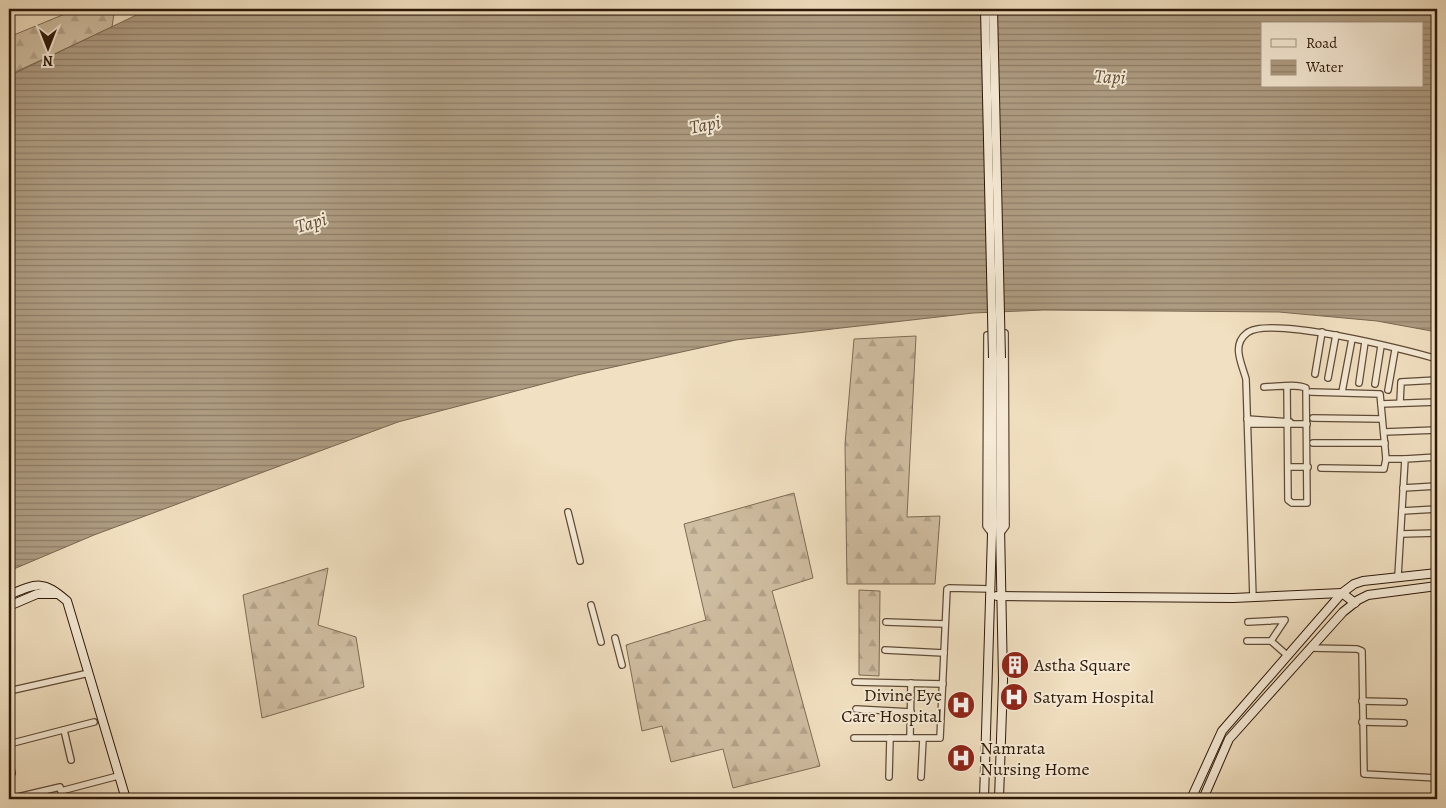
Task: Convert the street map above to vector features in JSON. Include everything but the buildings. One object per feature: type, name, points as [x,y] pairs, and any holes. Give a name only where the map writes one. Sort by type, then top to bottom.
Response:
[{"type":"main road","points":[[985,9],[997,358]]},
{"type":"main road","points":[[993,9],[997,358],[996,534],[1001,596],[1003,680],[999,799]]},
{"type":"main road","points":[[984,799],[990,592],[996,534]]},
{"type":"main road","points":[[1191,799],[1222,731],[1342,593],[1363,581],[1398,576],[1437,574]]},
{"type":"main road","points":[[9,595],[36,584],[45,585],[67,601],[126,799]]},
{"type":"main road","points":[[1203,799],[1230,739],[1310,648],[1355,602],[1368,595],[1437,586]]},
{"type":"main road","points":[[990,592],[1001,596],[1253,598],[1342,593],[1355,602]]},
{"type":"main road","points":[[9,606],[37,594],[59,594]]},
{"type":"street","points":[[1253,598],[1246,379],[1239,356],[1239,347],[1246,334],[1257,328],[1322,332],[1437,359]]},
{"type":"street","points":[[1315,374],[1322,332]]},
{"type":"street","points":[[1005,333],[1006,526],[996,534],[986,526],[987,335],[1005,333]]},
{"type":"street","points":[[1328,378],[1336,335]]},
{"type":"street","points":[[1342,392],[1352,339]]},
{"type":"street","points":[[1359,383],[1365,342]]},
{"type":"street","points":[[1374,384],[1380,346]]},
{"type":"street","points":[[1388,390],[1395,350]]},
{"type":"street","points":[[1400,403],[1401,382],[1437,380]]},
{"type":"street","points":[[1264,387],[1287,386],[1306,388],[1308,501],[1306,503],[1289,502],[1287,386]]},
{"type":"street","points":[[1312,392],[1376,392],[1380,394],[1386,459],[1384,469],[1321,468]]},
{"type":"street","points":[[1381,404],[1437,402]]},
{"type":"street","points":[[1313,418],[1382,419]]},
{"type":"street","points":[[1248,422],[1307,424]]},
{"type":"street","points":[[1384,432],[1437,430]]},
{"type":"street","points":[[1314,444],[1385,443]]},
{"type":"street","points":[[1386,459],[1437,457]]},
{"type":"street","points":[[1398,576],[1405,459]]},
{"type":"street","points":[[1288,467],[1308,467]]},
{"type":"street","points":[[1403,488],[1437,486]]},
{"type":"street","points":[[1402,511],[1437,509]]},
{"type":"street","points":[[568,512],[580,561]]},
{"type":"street","points":[[1401,534],[1437,533]]},
{"type":"street","points":[[854,738],[939,740],[941,736],[948,588],[990,592]]},
{"type":"street","points":[[591,605],[601,642]]},
{"type":"street","points":[[1248,622],[1284,619],[1280,630],[1271,641]]},
{"type":"street","points":[[886,622],[945,624]]},
{"type":"street","points":[[615,638],[622,665]]},
{"type":"street","points":[[1247,641],[1271,641],[1288,656]]},
{"type":"street","points":[[1310,648],[1360,649],[1364,774],[1437,778]]},
{"type":"street","points":[[885,650],[944,652]]},
{"type":"street","points":[[9,691],[89,673]]},
{"type":"street","points":[[855,682],[943,684]]},
{"type":"street","points":[[910,738],[911,683]]},
{"type":"street","points":[[1362,701],[1404,702]]},
{"type":"street","points":[[856,709],[911,712]]},
{"type":"street","points":[[9,744],[94,722]]},
{"type":"street","points":[[1362,722],[1404,723]]},
{"type":"street","points":[[64,730],[71,760]]},
{"type":"street","points":[[889,777],[890,738]]},
{"type":"street","points":[[922,777],[923,739]]},
{"type":"street","points":[[9,760],[12,773]]},
{"type":"street","points":[[61,791],[118,776]]},
{"type":"street","points":[[9,799],[34,796],[60,787],[64,799]]},
{"type":"green space","points":[[77,9],[123,9],[114,13],[112,27],[9,75],[9,37]]},
{"type":"green space","points":[[916,336],[907,517],[940,516],[935,584],[847,584],[845,444],[854,339]]},
{"type":"green space","points":[[794,493],[813,578],[772,591],[820,766],[733,788],[723,749],[671,762],[662,726],[642,731],[626,645],[706,620],[684,524]]},
{"type":"green space","points":[[328,568],[318,625],[356,637],[364,687],[262,718],[243,595]]},
{"type":"green space","points":[[859,590],[880,591],[879,676],[859,675]]},
{"type":"water","name":"Tapi","points":[[149,9],[1437,9],[1437,332],[1377,321],[1279,312],[1044,310],[973,313],[736,340],[577,375],[398,422],[94,535],[9,571],[9,76]]},
{"type":"place","name":"Astha Square","points":[[1015,665]]},
{"type":"place","name":"Satyam Hospital","points":[[1014,697]]},
{"type":"place","name":"Divine Eye Care Hospital","points":[[961,705]]},
{"type":"place","name":"Namrata Nursing Home","points":[[961,758]]}]
